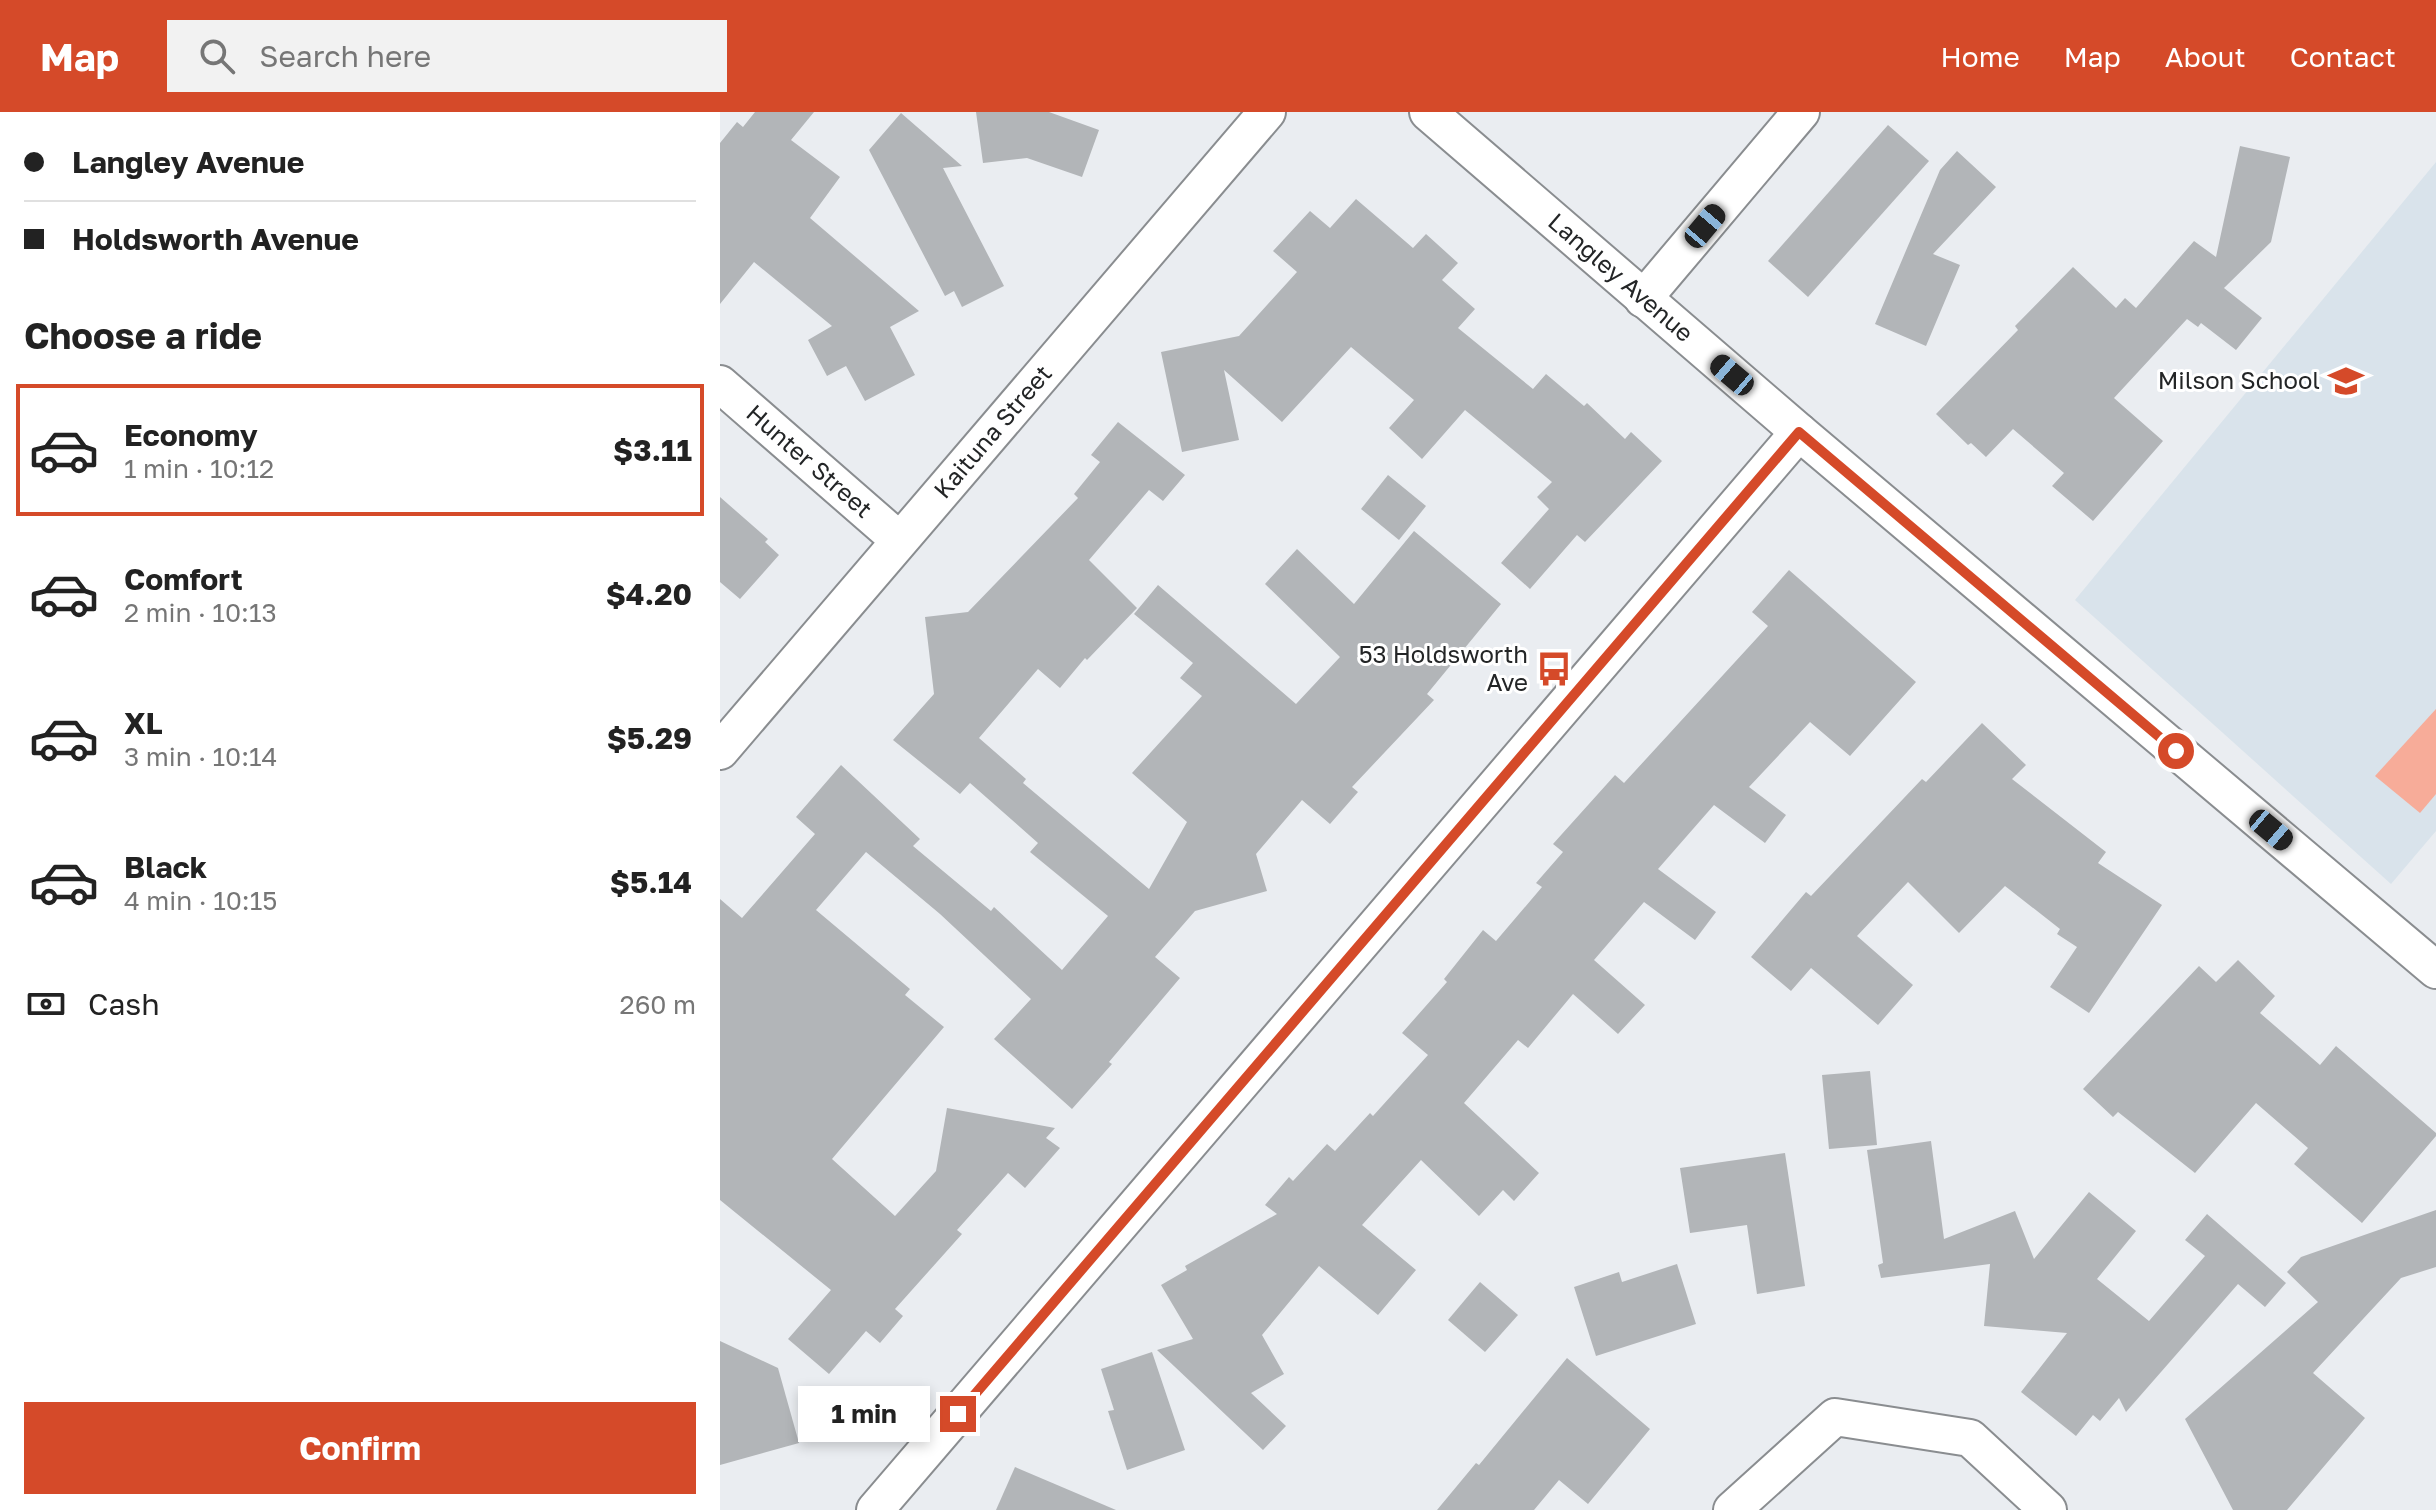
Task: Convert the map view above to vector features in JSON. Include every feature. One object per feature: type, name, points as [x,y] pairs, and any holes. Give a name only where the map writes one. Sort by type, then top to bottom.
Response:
[{"type":"street","name":"Kaituna Street","points":[[720,751],[1267,112]]},
{"type":"street","name":"Langley Avenue","points":[[1428,112],[1799,432],[2436,970]]},
{"type":"street","points":[[1643,299],[1801,112]]},
{"type":"street","name":"Hunter Street","points":[[720,384],[899,540]]},
{"type":"street","points":[[875,1510],[1799,432]]},
{"type":"street","points":[[1732,1510],[1835,1417],[1970,1438],[2048,1510]]},
{"type":"shaded area","name":"Milson School","points":[[2436,162],[2436,831],[2391,884],[2075,600]]},
{"type":"shaded area","points":[[2436,709],[2436,794],[2420,813],[2375,776]]},
{"type":"building","points":[[755,112],[814,112],[791,140],[840,177],[810,218],[919,311],[890,327],[915,375],[865,401],[846,366],[827,376],[808,340],[832,326],[754,262],[720,304],[720,143],[737,122],[743,127]]},
{"type":"building","points":[[976,112],[1049,112],[1099,130],[1082,177],[1027,158],[983,163]]},
{"type":"building","points":[[901,113],[962,166],[943,168],[1004,286],[962,307],[954,291],[945,296],[869,150]]},
{"type":"building","points":[[1888,125],[1929,161],[1808,297],[1768,261]]},
{"type":"building","points":[[2240,146],[2290,157],[2271,242],[2224,288],[2262,318],[2236,350],[2201,323],[2198,327],[2187,319],[2114,398],[2163,441],[2093,521],[2052,486],[2064,473],[2013,429],[1986,457],[1971,443],[1968,445],[1936,414],[2018,330],[2015,326],[2073,267],[2116,308],[2125,298],[2136,308],[2194,241],[2216,257]]},
{"type":"building","points":[[1957,151],[1996,187],[1933,254],[1960,265],[1926,346],[1875,324],[1940,170]]},
{"type":"building","points":[[1356,199],[1413,248],[1426,234],[1458,263],[1442,280],[1475,309],[1458,328],[1533,389],[1546,374],[1584,406],[1587,403],[1625,439],[1631,432],[1662,461],[1585,542],[1577,535],[1530,589],[1501,563],[1549,509],[1537,497],[1552,482],[1465,410],[1422,459],[1389,428],[1414,400],[1351,347],[1282,422],[1224,370],[1239,440],[1182,452],[1161,352],[1239,336],[1297,272],[1273,251],[1310,211],[1330,228]]},
{"type":"building","points":[[1118,422],[1185,475],[1163,501],[1149,490],[1089,560],[1137,608],[1087,660],[1085,658],[1060,688],[1038,669],[979,738],[1026,779],[1023,783],[1149,889],[1187,822],[1132,773],[1202,696],[1180,678],[1193,663],[1134,614],[1158,585],[1296,704],[1340,657],[1265,584],[1297,549],[1354,604],[1414,531],[1501,604],[1427,694],[1434,700],[1352,787],[1358,792],[1330,824],[1302,800],[1256,854],[1267,891],[1195,911],[1155,957],[1180,978],[1072,1109],[994,1039],[1031,999],[940,914],[866,852],[816,910],[910,989],[905,995],[944,1027],[832,1159],[895,1216],[936,1171],[947,1108],[1055,1128],[1046,1138],[1060,1148],[1025,1188],[1008,1173],[957,1230],[962,1234],[895,1309],[903,1316],[880,1343],[866,1331],[829,1374],[788,1339],[831,1290],[720,1200],[720,899],[742,918],[815,834],[796,817],[841,765],[920,839],[913,846],[991,911],[994,907],[1062,970],[1108,916],[1030,852],[1038,843],[970,783],[960,794],[893,740],[934,694],[925,617],[968,612],[1078,498],[1074,494],[1100,462],[1091,455]]},
{"type":"building","points":[[1388,475],[1426,506],[1399,540],[1361,509]]},
{"type":"building","points":[[720,497],[768,539],[765,542],[779,555],[740,599],[720,582]]},
{"type":"building","points":[[1789,570],[1916,682],[1850,756],[1810,722],[1749,787],[1786,815],[1765,843],[1714,805],[1658,869],[1716,912],[1695,940],[1644,902],[1594,960],[1645,1005],[1618,1034],[1573,994],[1528,1048],[1518,1040],[1464,1103],[1539,1173],[1514,1201],[1503,1190],[1479,1216],[1421,1160],[1362,1225],[1416,1270],[1378,1315],[1319,1266],[1262,1335],[1284,1374],[1251,1393],[1286,1426],[1263,1450],[1157,1350],[1193,1339],[1161,1285],[1187,1270],[1185,1266],[1277,1214],[1265,1205],[1289,1177],[1293,1181],[1327,1144],[1335,1151],[1370,1113],[1373,1116],[1428,1055],[1402,1033],[1447,982],[1444,979],[1483,930],[1496,941],[1542,887],[1536,883],[1563,852],[1553,844],[1615,775],[1624,783],[1768,626],[1752,612]]},
{"type":"building","points":[[1982,723],[2026,765],[2012,779],[2106,852],[2098,863],[2162,905],[2089,1013],[2050,987],[2077,947],[2057,934],[2060,929],[2005,886],[1959,933],[1908,882],[1857,936],[1913,985],[1878,1025],[1811,968],[1791,991],[1751,957],[1806,892],[1811,896],[1922,779],[1926,782]]},
{"type":"building","points":[[2238,960],[2275,996],[2260,1013],[2320,1065],[2336,1046],[2436,1133],[2362,1223],[2294,1164],[2308,1148],[2256,1103],[2195,1173],[2118,1112],[2113,1117],[2083,1089],[2199,966],[2216,982]]},
{"type":"building","points":[[1870,1071],[1877,1145],[1829,1149],[1822,1075]]},
{"type":"building","points":[[1931,1141],[1944,1239],[2015,1211],[2034,1259],[2089,1192],[2136,1231],[2097,1279],[2149,1321],[2205,1256],[2185,1240],[2207,1214],[2286,1283],[2265,1307],[2238,1284],[2126,1412],[2119,1398],[2100,1421],[2093,1415],[2076,1436],[2021,1392],[2067,1333],[1984,1326],[1990,1264],[1881,1278],[1878,1265],[1883,1263],[1867,1150]]},
{"type":"building","points":[[1785,1153],[1805,1286],[1757,1294],[1747,1225],[1690,1233],[1680,1168]]},
{"type":"building","points":[[2436,1210],[2436,1267],[2401,1278],[2313,1373],[2365,1418],[2287,1510],[2233,1510],[2185,1419],[2318,1302],[2287,1272],[2301,1257]]},
{"type":"building","points":[[1677,1264],[1696,1324],[1596,1356],[1574,1287],[1619,1272],[1622,1282]]},
{"type":"building","points":[[1480,1282],[1518,1315],[1485,1352],[1448,1320]]},
{"type":"building","points":[[720,1341],[778,1368],[799,1443],[720,1465]]},
{"type":"building","points":[[1152,1352],[1185,1450],[1127,1470],[1108,1411],[1114,1410],[1101,1369]]},
{"type":"building","points":[[1567,1358],[1650,1429],[1588,1504],[1559,1480],[1534,1510],[1437,1510],[1476,1463],[1479,1465]]},
{"type":"building","points":[[1015,1467],[1116,1510],[996,1510]]},
{"type":"place","name":"Milson School","points":[[2346,381]]},
{"type":"place","name":"53 Holdsworth Ave","points":[[1554,669]]},
{"type":"route","points":[[958,1414],[1799,432],[2176,751]]}]
